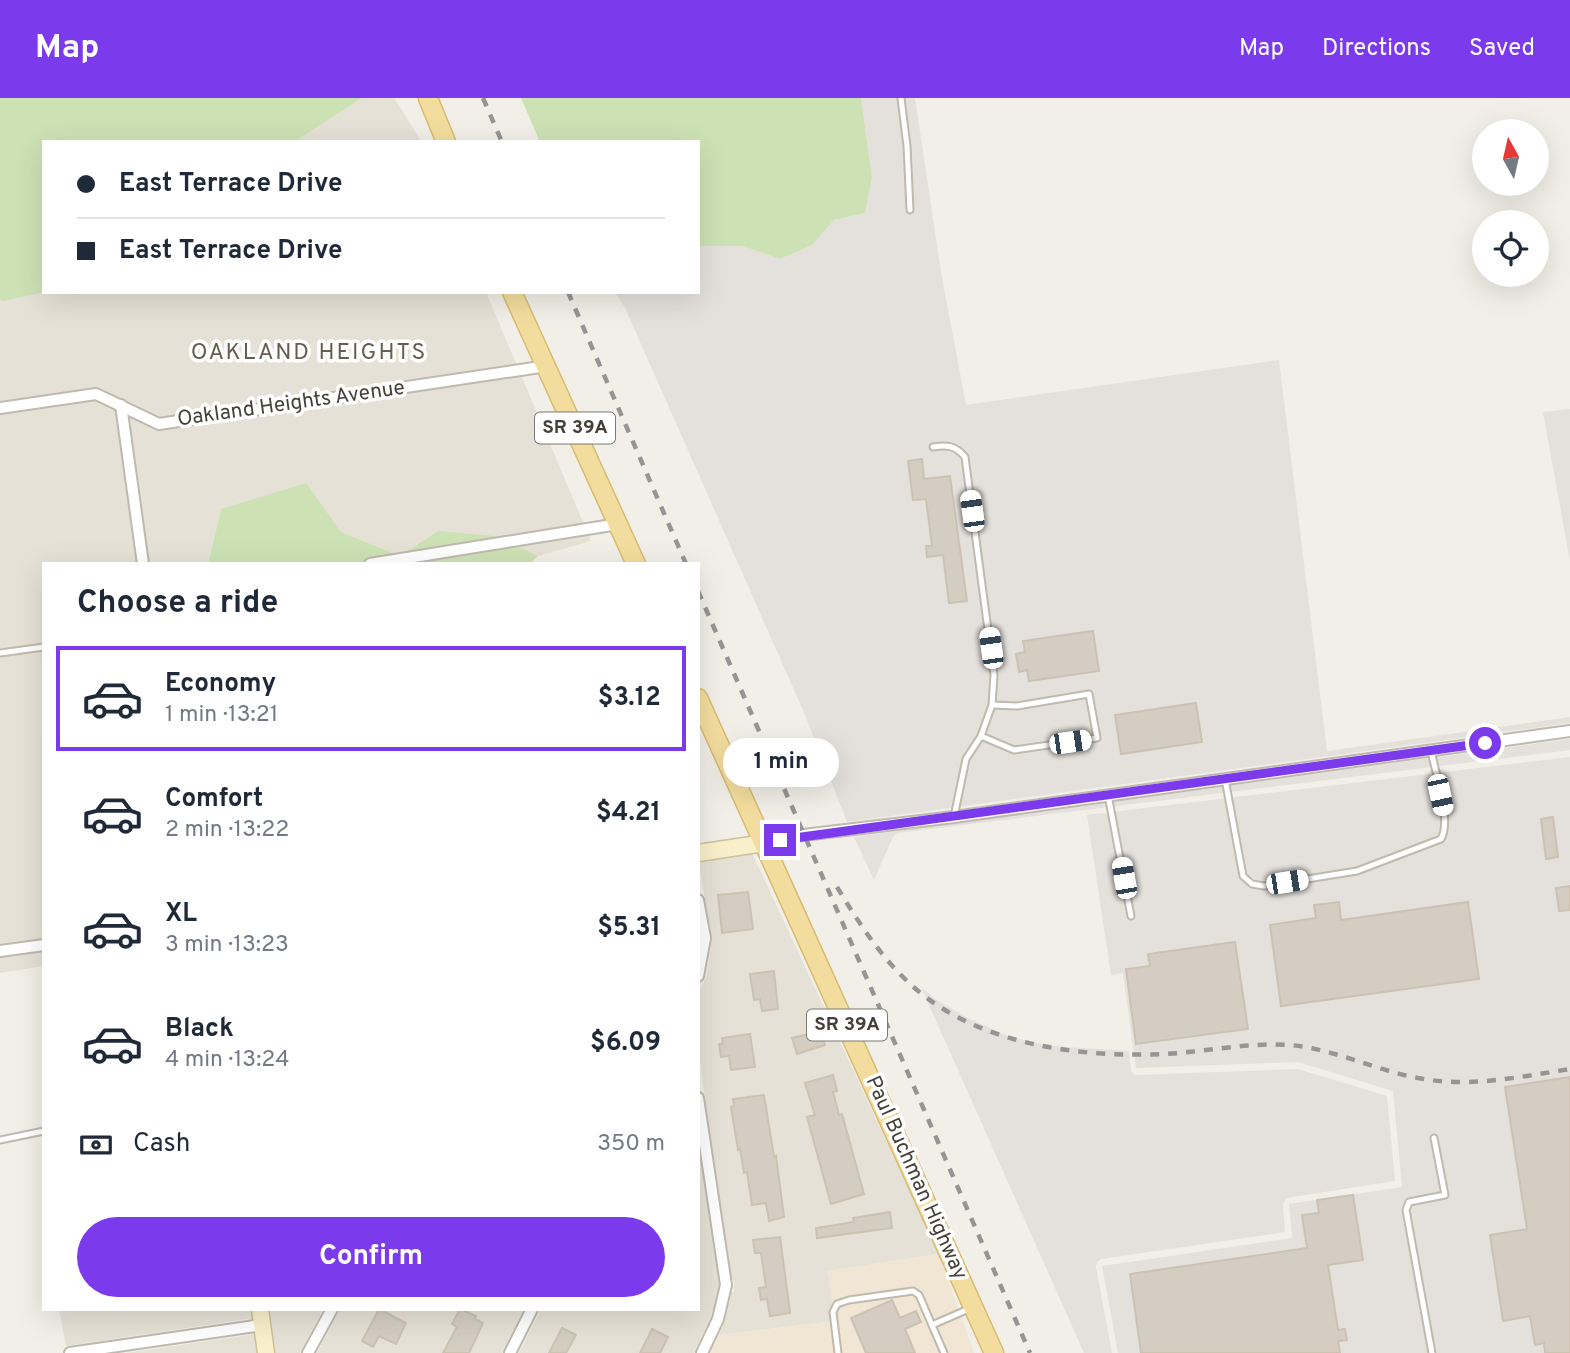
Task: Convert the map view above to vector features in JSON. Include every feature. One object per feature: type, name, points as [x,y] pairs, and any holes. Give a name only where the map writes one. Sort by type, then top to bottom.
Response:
[{"type":"main road","points":[[428,98],[445,140]]},
{"type":"main road","name":"SR 39A","points":[[513,294],[635,562]]},
{"type":"main road","name":"Paul Buchman Highway","points":[[700,702],[994,1353]]},
{"type":"street","name":"Oakland Heights Avenue","points":[[0,408],[96,394],[159,424],[547,366]]},
{"type":"street","points":[[121,405],[144,562]]},
{"type":"street","points":[[382,562],[618,524]]},
{"type":"street","points":[[700,853],[795,836],[954,817],[1430,750],[1569,735]]},
{"type":"street","points":[[700,911],[705,938],[700,965]]},
{"type":"street","points":[[0,951],[42,945]]},
{"type":"street","points":[[700,1111],[726,1285],[718,1319],[702,1353]]},
{"type":"street","points":[[308,1353],[331,1311]]},
{"type":"street","points":[[510,1353],[531,1311]]},
{"type":"street","points":[[70,1353],[261,1317],[266,1353]]},
{"type":"lane","points":[[901,98],[910,210]]},
{"type":"lane","points":[[933,447],[948,445],[958,449],[965,457],[994,675],[992,705],[981,736],[966,759],[954,817]]},
{"type":"lane","points":[[0,653],[42,648]]},
{"type":"lane","points":[[981,736],[1014,750],[1097,738],[1090,694],[1017,706],[992,705]]},
{"type":"lane","points":[[1225,779],[1243,876],[1252,884],[1264,886],[1357,871],[1441,839],[1446,831],[1445,817],[1430,750]]},
{"type":"lane","points":[[1108,795],[1131,916]]},
{"type":"lane","points":[[0,1140],[42,1131]]},
{"type":"lane","points":[[1432,1353],[1406,1210],[1409,1202],[1445,1195],[1434,1138]]},
{"type":"lane","points":[[838,1353],[832,1312],[837,1304],[914,1291],[919,1295],[944,1353]]},
{"type":"lane","points":[[932,1325],[974,1307]]},
{"type":"shaded area","points":[[362,98],[394,98],[421,140],[297,140]]},
{"type":"shaded area","points":[[861,98],[915,98],[941,272],[966,405],[1279,360],[1327,751],[1570,717],[1570,723],[847,822],[803,710],[625,308],[616,294],[700,294],[700,246],[743,246],[780,259],[812,245],[834,220],[865,213],[872,177]]},
{"type":"shaded area","points":[[42,293],[487,294],[591,541],[538,556],[494,536],[400,556],[341,532],[221,509],[208,562],[42,562],[42,966],[0,973],[0,300]]},
{"type":"shaded area","points":[[1570,409],[1570,561],[1543,412]]},
{"type":"shaded area","points":[[1570,739],[1570,750],[898,833],[893,837],[874,880],[854,837]]},
{"type":"shaded area","points":[[1570,757],[1570,1353],[1118,1353],[1102,1266],[1292,1238],[1289,1204],[1402,1187],[1393,1091],[1298,1062],[1136,1068],[1123,973],[1111,975],[1087,815]]},
{"type":"shaded area","points":[[752,853],[939,1254],[828,1271],[835,1321],[719,1335],[734,1292],[734,1280],[700,1063],[700,989],[707,975],[712,939],[700,861]]},
{"type":"shaded area","points":[[921,987],[935,999],[968,1018],[1010,1037],[1051,1046],[1129,1051],[1131,1071],[1135,1075],[1298,1069],[1387,1096],[1395,1181],[1286,1198],[1283,1205],[1285,1232],[1101,1259],[1096,1267],[1112,1353],[1084,1353]]},
{"type":"shaded area","points":[[700,1159],[719,1285],[711,1316],[694,1353],[519,1353],[540,1311],[700,1311]]},
{"type":"shaded area","points":[[939,1254],[974,1353],[710,1353],[719,1335],[835,1321],[828,1271]]},
{"type":"shaded area","points":[[59,1311],[252,1311],[254,1318],[66,1346]]},
{"type":"shaded area","points":[[267,1311],[322,1311],[300,1353],[273,1353]]},
{"type":"shaded area","points":[[339,1311],[523,1311],[502,1353],[317,1353]]},
{"type":"shaded area","points":[[256,1334],[259,1353],[126,1353]]},
{"type":"green space","points":[[0,98],[362,98],[297,140],[42,140],[42,293],[0,300]]},
{"type":"green space","points":[[521,98],[861,98],[872,177],[865,213],[834,220],[812,245],[780,259],[743,246],[700,246],[700,140],[539,140]]},
{"type":"green space","points":[[306,483],[341,532],[400,556],[438,531],[494,536],[538,556],[531,562],[208,562],[221,509]]},
{"type":"building","points":[[922,459],[924,479],[950,476],[967,601],[949,603],[943,555],[927,557],[926,546],[932,546],[926,499],[913,500],[908,461]]},
{"type":"building","points":[[1093,631],[1099,671],[1029,681],[1027,670],[1019,672],[1016,654],[1025,652],[1023,641]]},
{"type":"building","points":[[1196,703],[1202,742],[1121,754],[1115,715]]},
{"type":"building","points":[[1553,817],[1558,857],[1546,859],[1541,819]]},
{"type":"building","points":[[1570,886],[1570,910],[1559,911],[1556,888]]},
{"type":"building","points":[[748,892],[753,929],[722,933],[718,895]]},
{"type":"building","points":[[1339,902],[1341,920],[1468,902],[1479,979],[1281,1006],[1270,925],[1316,918],[1314,905]]},
{"type":"building","points":[[1235,942],[1248,1029],[1136,1044],[1126,969],[1150,966],[1148,954]]},
{"type":"building","points":[[774,971],[778,1009],[762,1011],[760,999],[754,1000],[750,974]]},
{"type":"building","points":[[821,1031],[825,1045],[797,1054],[792,1038]]},
{"type":"building","points":[[750,1034],[755,1067],[731,1070],[729,1056],[721,1057],[719,1044],[723,1044],[722,1038]]},
{"type":"building","points":[[833,1075],[837,1091],[833,1092],[839,1115],[842,1114],[864,1194],[831,1204],[807,1117],[815,1115],[805,1083]]},
{"type":"building","points":[[1570,1077],[1570,1353],[1545,1353],[1544,1343],[1535,1345],[1530,1316],[1503,1321],[1490,1235],[1527,1229],[1505,1087]]},
{"type":"building","points":[[764,1095],[784,1217],[769,1221],[766,1203],[752,1205],[747,1172],[744,1173],[740,1149],[738,1150],[731,1107],[734,1106],[733,1099]]},
{"type":"building","points":[[1353,1195],[1363,1260],[1328,1265],[1338,1330],[1345,1329],[1347,1340],[1338,1341],[1340,1353],[1141,1353],[1130,1274],[1307,1248],[1302,1215],[1319,1213],[1317,1200]]},
{"type":"building","points":[[890,1212],[892,1228],[817,1238],[816,1228],[854,1222],[853,1218]]},
{"type":"building","points":[[780,1237],[790,1313],[770,1316],[767,1299],[761,1300],[759,1288],[766,1287],[761,1253],[755,1253],[753,1240]]},
{"type":"building","points":[[892,1300],[900,1318],[916,1311],[921,1322],[905,1329],[915,1353],[866,1353],[851,1318]]},
{"type":"building","points":[[378,1311],[406,1323],[396,1344],[379,1336],[373,1347],[362,1341]]},
{"type":"building","points":[[459,1311],[476,1316],[475,1319],[483,1323],[469,1353],[443,1353],[457,1327],[452,1324]]},
{"type":"building","points":[[562,1328],[576,1335],[566,1353],[549,1353]]},
{"type":"building","points":[[652,1329],[668,1337],[660,1353],[640,1353]]},
{"type":"railway","points":[[483,98],[501,140]]},
{"type":"railway","points":[[569,294],[685,562]]},
{"type":"railway","points":[[700,596],[1030,1353]]},
{"type":"railway","points":[[837,887],[886,959],[932,1002],[993,1033],[1027,1043],[1131,1055],[1290,1045],[1323,1051],[1418,1078],[1456,1082],[1513,1078],[1570,1069]]},
{"type":"district","name":"OAKLAND HEIGHTS","points":[[309,353]]},
{"type":"route","points":[[780,840],[1485,743]]}]
